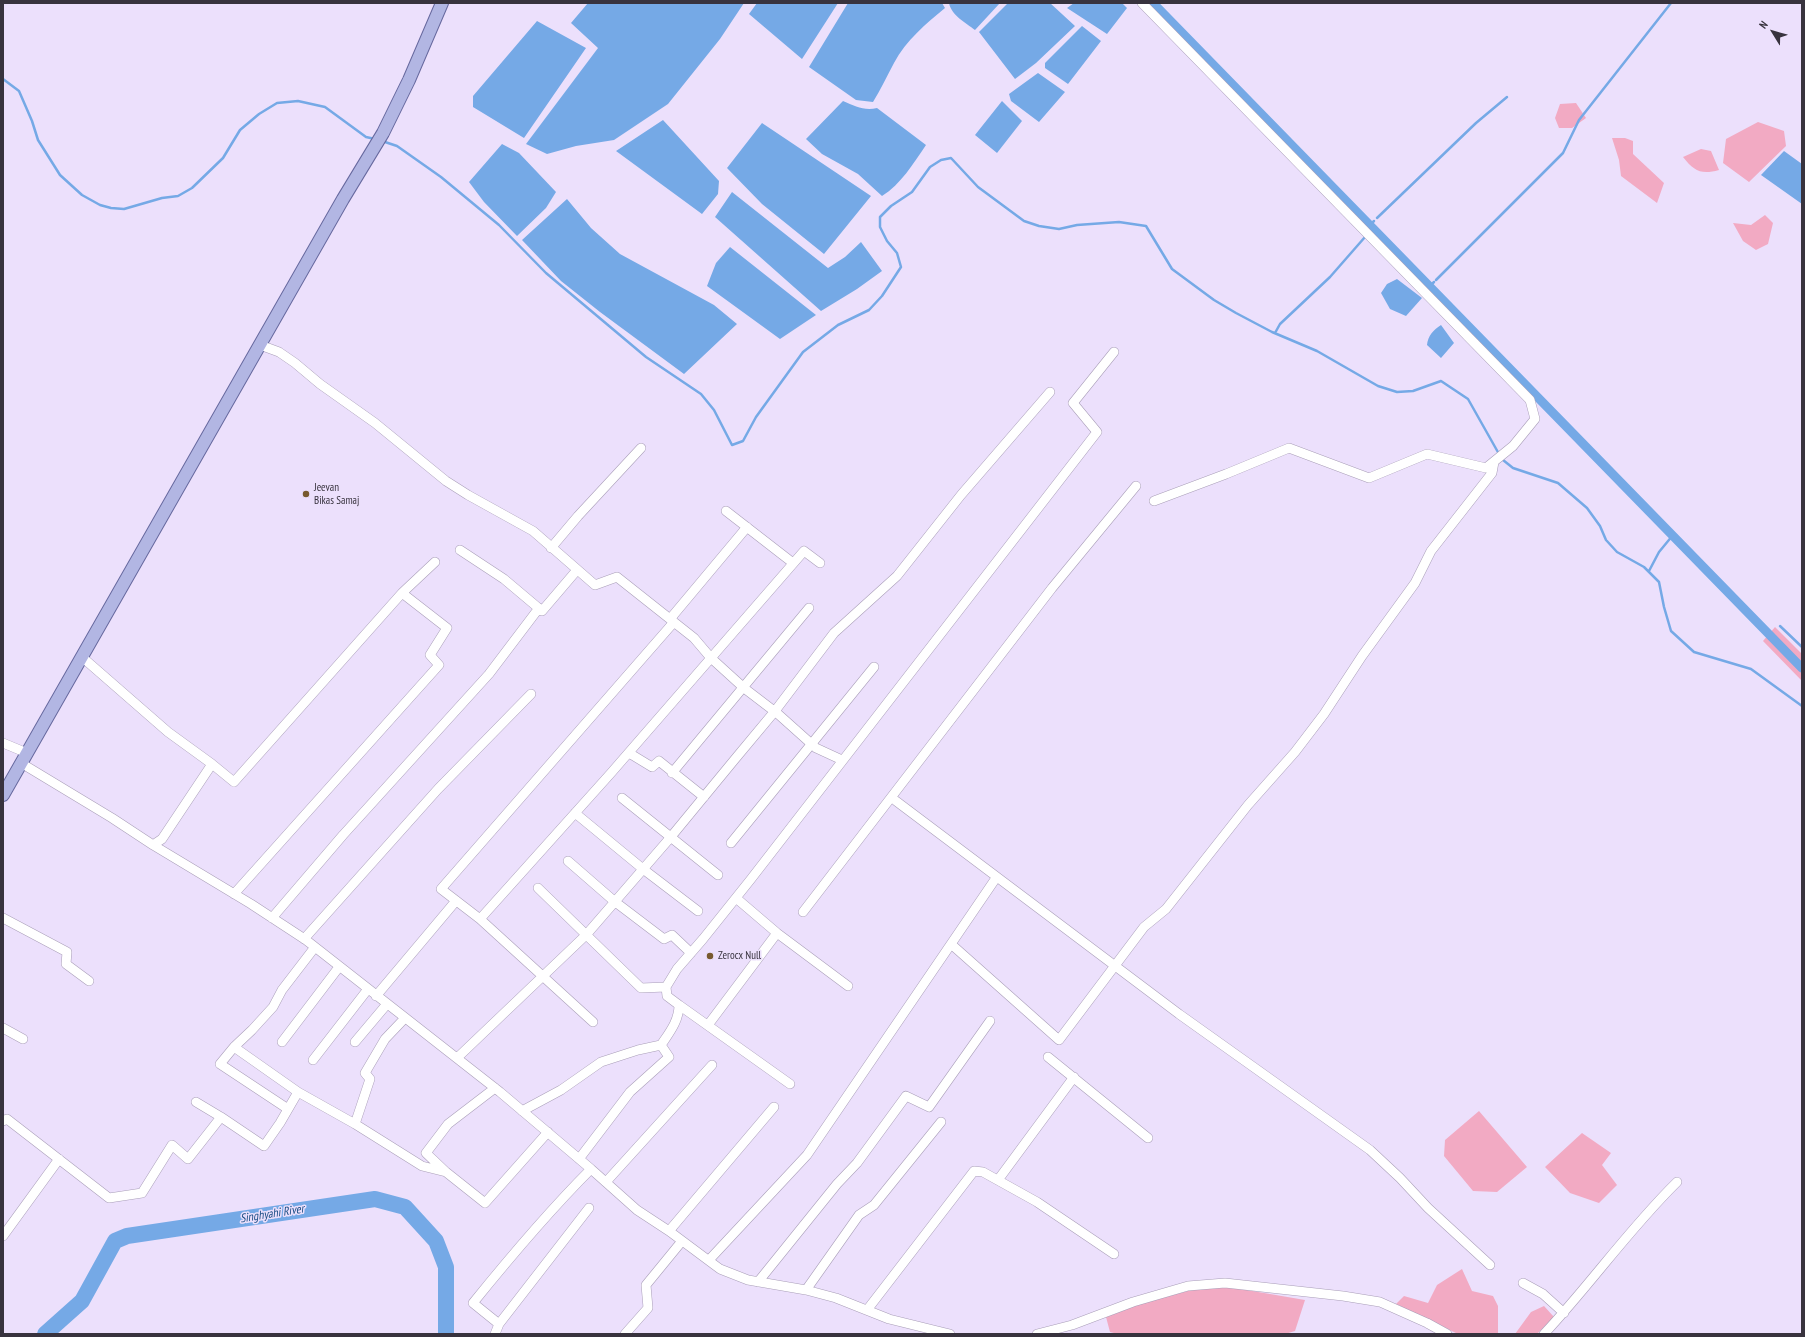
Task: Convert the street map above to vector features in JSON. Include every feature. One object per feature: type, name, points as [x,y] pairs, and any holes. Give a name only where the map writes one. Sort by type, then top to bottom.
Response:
[{"type":"main road","points":[[3,795],[383,133],[409,80],[442,3]]},
{"type":"street","points":[[1142,3],[1530,400],[1535,419],[1513,446],[1486,468],[1427,454],[1369,478],[1289,448],[1154,501]]},
{"type":"street","points":[[260,345],[279,352],[295,363],[320,384],[375,423],[446,480],[488,507],[533,531],[595,585],[617,577],[694,638],[711,658],[744,688],[775,711],[811,744],[816,748],[842,760]]},
{"type":"street","points":[[790,1084],[667,996],[666,987],[677,969],[736,898],[1097,432],[1073,402],[1114,352]]},
{"type":"street","points":[[457,1058],[523,993],[586,935],[670,838],[775,711],[834,633],[897,576],[961,494],[1050,392]]},
{"type":"street","points":[[551,548],[578,516],[641,448]]},
{"type":"street","points":[[951,944],[1059,1040],[1144,927],[1166,908],[1248,805],[1299,747],[1324,714],[1362,656],[1415,583],[1431,552],[1492,473],[1494,462]]},
{"type":"street","points":[[803,912],[1052,588],[1136,486]]},
{"type":"street","points":[[726,511],[794,563]]},
{"type":"street","points":[[593,1022],[480,919],[455,902],[441,889],[672,620],[747,527]]},
{"type":"street","points":[[460,550],[504,579],[542,611],[577,570]]},
{"type":"street","points":[[480,919],[629,753],[804,551],[820,563]]},
{"type":"street","points":[[82,657],[168,732],[234,782],[402,593],[435,562]]},
{"type":"street","points":[[234,894],[439,665],[430,655],[447,628],[402,593]]},
{"type":"street","points":[[272,918],[348,830],[489,674],[539,608]]},
{"type":"street","points":[[672,773],[809,608]]},
{"type":"street","points":[[731,843],[874,667]]},
{"type":"street","points":[[304,939],[438,789],[530,694]]},
{"type":"street","points":[[3,743],[153,845],[234,894],[315,947],[495,1088],[637,1210],[682,1240],[720,1269],[748,1280],[806,1290],[836,1298],[889,1319],[950,1334]]},
{"type":"street","points":[[629,753],[652,767],[659,761],[672,773],[704,797]]},
{"type":"street","points":[[153,845],[162,838],[212,764]]},
{"type":"street","points":[[622,798],[718,875]]},
{"type":"street","points":[[896,801],[996,878],[1179,1014],[1370,1150],[1400,1178],[1428,1208],[1490,1265]]},
{"type":"street","points":[[575,813],[643,869],[698,911]]},
{"type":"street","points":[[568,862],[614,901],[664,940],[672,935],[691,953]]},
{"type":"street","points":[[709,1260],[807,1155],[996,878]]},
{"type":"street","points":[[538,888],[641,988],[666,987]]},
{"type":"street","points":[[736,898],[777,932],[848,986]]},
{"type":"street","points":[[376,996],[455,902]]},
{"type":"street","points":[[3,918],[67,952],[66,964],[89,981]]},
{"type":"street","points":[[708,1026],[777,932]]},
{"type":"street","points":[[288,1109],[220,1064],[234,1047],[273,1007],[282,990],[315,947]]},
{"type":"street","points":[[282,1042],[339,966]]},
{"type":"street","points":[[313,1060],[368,990]]},
{"type":"street","points":[[355,1042],[387,1004]]},
{"type":"street","points":[[522,1111],[561,1090],[601,1062],[638,1050],[661,1045],[675,1023],[680,1006]]},
{"type":"street","points":[[355,1124],[370,1079],[365,1073],[385,1039],[405,1018]]},
{"type":"street","points":[[758,1282],[837,1184],[857,1163],[906,1096],[930,1106],[990,1021]]},
{"type":"street","points":[[3,1028],[23,1039]]},
{"type":"street","points":[[579,1159],[630,1092],[669,1057],[661,1045]]},
{"type":"street","points":[[234,1047],[298,1092],[355,1124],[422,1166],[446,1172]]},
{"type":"street","points":[[1048,1057],[1148,1138]]},
{"type":"street","points":[[606,1182],[712,1065]]},
{"type":"street","points":[[998,1180],[1074,1077]]},
{"type":"street","points":[[495,1088],[448,1124],[426,1153],[446,1172],[485,1203],[548,1132]]},
{"type":"street","points":[[196,1102],[264,1146],[298,1092]]},
{"type":"street","points":[[669,1231],[774,1107]]},
{"type":"street","points":[[4,1118],[109,1198],[142,1194],[172,1145],[188,1159],[221,1117]]},
{"type":"street","points":[[806,1290],[859,1215],[874,1205],[941,1122]]},
{"type":"street","points":[[3,1236],[59,1159]]},
{"type":"street","points":[[499,1324],[474,1303],[535,1229],[591,1169]]},
{"type":"street","points":[[867,1310],[974,1171],[983,1172],[1037,1202],[1114,1254]]},
{"type":"street","points":[[1544,1334],[1564,1313],[1655,1204],[1677,1182]]},
{"type":"street","points":[[494,1334],[499,1324],[589,1208]]},
{"type":"street","points":[[625,1334],[648,1308],[646,1285],[682,1240]]},
{"type":"street","points":[[1523,1282],[1543,1294],[1564,1313]]},
{"type":"street","points":[[1037,1334],[1072,1326],[1133,1302],[1188,1286],[1225,1283],[1343,1296],[1380,1302],[1427,1323],[1447,1334]]},
{"type":"shaded area","points":[[1576,103],[1586,118],[1572,128],[1559,128],[1555,118],[1560,104]]},
{"type":"shaded area","points":[[1758,122],[1784,131],[1786,146],[1749,182],[1723,163],[1726,139]]},
{"type":"shaded area","points":[[1612,138],[1625,138],[1633,141],[1633,154],[1664,183],[1657,203],[1621,176],[1619,160]]},
{"type":"shaded area","points":[[1701,149],[1711,151],[1719,170],[1707,172],[1698,171],[1694,169],[1683,157]]},
{"type":"shaded area","points":[[1765,215],[1773,223],[1768,244],[1756,250],[1743,241],[1733,223],[1751,225]]},
{"type":"shaded area","points":[[1775,627],[1802,654],[1802,681],[1763,641]]},
{"type":"shaded area","points":[[1479,1111],[1527,1167],[1497,1192],[1473,1191],[1444,1156],[1445,1140]]},
{"type":"shaded area","points":[[1582,1133],[1611,1153],[1602,1165],[1617,1185],[1599,1203],[1570,1193],[1545,1167]]},
{"type":"shaded area","points":[[1462,1269],[1472,1291],[1493,1296],[1498,1306],[1498,1334],[1458,1334],[1396,1304],[1404,1296],[1428,1303],[1437,1285]]},
{"type":"shaded area","points":[[1229,1287],[1305,1300],[1295,1331],[1285,1334],[1118,1334],[1110,1332],[1106,1317],[1140,1304],[1191,1290]]},
{"type":"shaded area","points":[[1544,1306],[1554,1317],[1537,1334],[1515,1334],[1531,1312]]},
{"type":"water","points":[[588,3],[744,3],[720,39],[668,104],[614,140],[576,146],[547,154],[526,144],[598,48],[571,23]]},
{"type":"water","points":[[757,3],[838,3],[802,59],[749,14]]},
{"type":"water","points":[[848,3],[942,3],[945,8],[904,47],[873,102],[856,100],[809,67]]},
{"type":"water","points":[[949,3],[1000,3],[975,30],[956,15]]},
{"type":"water","points":[[1008,3],[1050,3],[1075,26],[1036,63],[1015,79],[979,32]]},
{"type":"water","points":[[1074,3],[1122,3],[1127,8],[1107,34],[1067,8]]},
{"type":"water","points":[[537,21],[586,48],[524,138],[473,107],[473,96]]},
{"type":"water","points":[[1082,26],[1101,41],[1068,84],[1045,68],[1045,63]]},
{"type":"water","points":[[1038,73],[1065,92],[1039,122],[1011,101],[1009,94]]},
{"type":"water","points":[[843,101],[864,108],[877,108],[926,145],[901,180],[882,196],[858,174],[822,154],[806,139]]},
{"type":"water","points":[[1002,101],[1022,121],[997,153],[975,135]]},
{"type":"water","points":[[663,120],[719,181],[718,194],[702,214],[616,151]]},
{"type":"water","points":[[762,123],[871,196],[824,254],[762,204],[727,168]]},
{"type":"water","points":[[502,144],[519,153],[556,192],[546,208],[517,236],[484,202],[469,182]]},
{"type":"water","points":[[1784,151],[1802,164],[1802,204],[1761,175]]},
{"type":"water","points":[[732,192],[828,268],[845,257],[861,242],[882,271],[857,289],[821,311],[715,217]]},
{"type":"water","points":[[567,199],[591,228],[620,254],[714,305],[737,324],[684,374],[600,312],[561,281],[522,240]]},
{"type":"water","points":[[730,247],[816,315],[780,339],[707,286],[716,263]]},
{"type":"water","points":[[1397,279],[1422,298],[1406,316],[1390,309],[1381,293],[1387,284]]},
{"type":"water","points":[[1441,325],[1454,343],[1441,358],[1427,345],[1431,334]]},
{"type":"waterway","points":[[1153,3],[1802,668]]},
{"type":"waterway","points":[[1436,280],[1563,153],[1579,120],[1671,3]]},
{"type":"waterway","points":[[3,79],[19,91],[32,121],[38,140],[60,175],[82,195],[100,205],[111,208],[124,209],[162,198],[178,196],[192,188],[223,158],[240,130],[259,114],[277,103],[298,101],[325,107],[366,137],[375,139]]},
{"type":"waterway","points":[[1377,218],[1476,123],[1507,97]]},
{"type":"waterway","points":[[382,141],[397,146],[441,177],[499,225],[546,273],[646,357],[701,394],[714,410],[732,445],[743,441],[756,417],[803,352],[838,325],[869,310],[882,296],[901,267],[897,253],[887,241],[880,227],[880,217],[891,206],[912,192],[930,167],[941,160],[951,158],[978,187],[1024,221],[1039,226],[1059,229],[1077,225],[1119,222],[1146,226],[1172,269],[1214,300],[1272,332],[1317,351],[1378,386],[1397,392],[1413,391],[1441,381],[1468,399],[1499,454]]},
{"type":"waterway","points":[[1370,225],[1374,221]]},
{"type":"waterway","points":[[1371,232],[1374,229]]},
{"type":"waterway","points":[[1275,333],[1280,324],[1330,277],[1365,237]]},
{"type":"waterway","points":[[1430,286],[1434,282]]},
{"type":"waterway","points":[[1503,460],[1513,468],[1558,483],[1587,508],[1600,526],[1606,540],[1617,552],[1644,567],[1659,582],[1671,631],[1694,652],[1751,669],[1802,706]]},
{"type":"waterway","points":[[1649,571],[1659,552],[1673,535]]},
{"type":"waterway","points":[[1780,626],[1802,647]]},
{"type":"waterway","name":"Singhyahi River","points":[[45,1334],[82,1301],[115,1241],[127,1236],[375,1199],[405,1207],[436,1241],[446,1267],[446,1334]]},
{"type":"place","name":"Jeevan Bikas Samaj","points":[[306,494]]},
{"type":"place","name":"Zerocx Null","points":[[710,956]]}]
